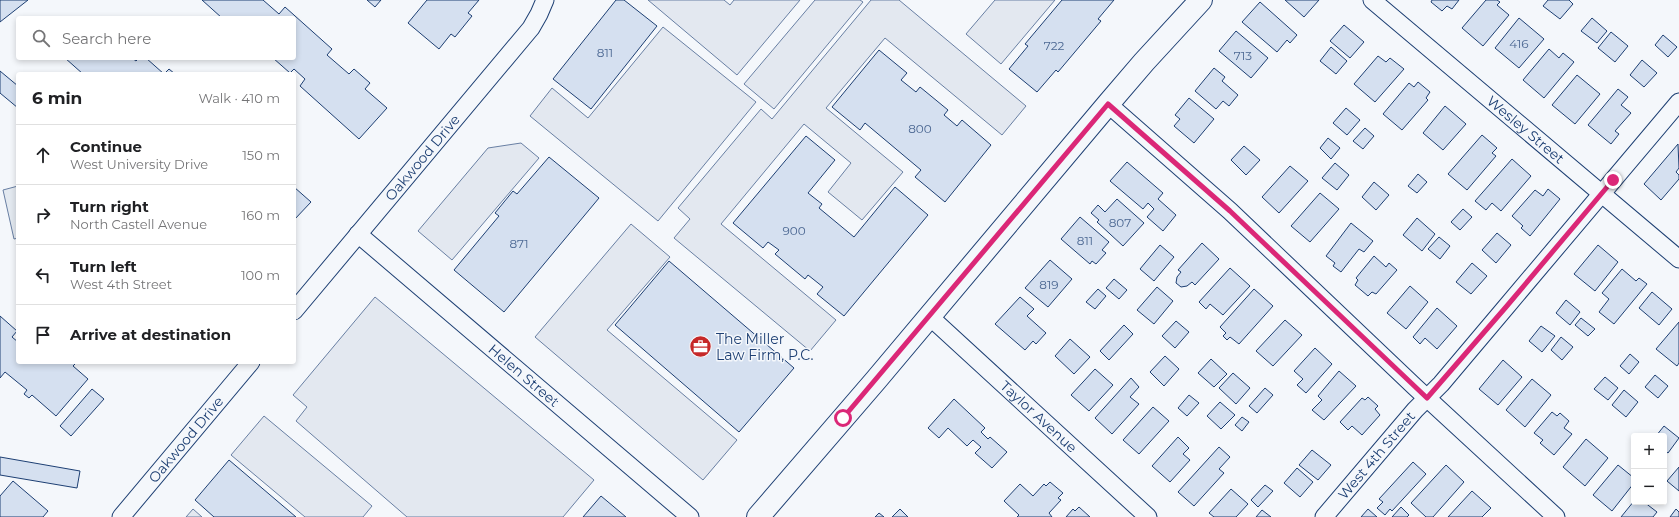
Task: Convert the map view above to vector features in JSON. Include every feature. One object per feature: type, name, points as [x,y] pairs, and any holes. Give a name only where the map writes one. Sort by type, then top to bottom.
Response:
[{"type":"main road","points":[[758,517],[1108,104],[1201,0]]},
{"type":"street","name":"Oakwood Drive","points":[[296,309],[531,28],[545,0]]},
{"type":"street","name":"Wesley Street","points":[[1372,0],[1679,259]]},
{"type":"street","name":"West 4th Street","points":[[1324,517],[1506,307],[1679,102]]},
{"type":"street","points":[[1108,104],[1230,211],[1427,398],[1556,517]]},
{"type":"street","name":"Helen Street","points":[[358,234],[690,517]]},
{"type":"street","name":"Taylor Avenue","points":[[929,316],[1148,517]]},
{"type":"street","name":"Oakwood Drive","points":[[121,517],[249,364]]},
{"type":"shaded area","points":[[648,0],[724,0],[730,5],[734,0],[800,0],[737,75]]},
{"type":"shaded area","points":[[815,0],[860,0],[863,2],[774,109],[744,84]]},
{"type":"shaded area","points":[[871,0],[899,0],[1026,106],[1002,135],[885,38],[826,108],[903,172],[862,220],[828,192],[851,163],[804,124],[721,224],[836,320],[810,351],[674,238],[690,219],[678,208],[761,109],[772,119]]},
{"type":"shaded area","points":[[995,0],[1055,0],[1001,64],[966,34]]},
{"type":"shaded area","points":[[663,27],[756,102],[658,221],[530,116],[552,88],[588,118]]},
{"type":"shaded area","points":[[521,143],[539,158],[452,260],[418,231],[488,148]]},
{"type":"shaded area","points":[[16,187],[16,238],[14,239],[3,190]]},
{"type":"shaded area","points":[[631,224],[670,257],[607,330],[737,440],[703,480],[535,337]]},
{"type":"shaded area","points":[[375,297],[594,480],[563,517],[407,517],[296,421],[307,407],[293,395]]},
{"type":"shaded area","points":[[264,416],[372,506],[363,517],[305,517],[231,455]]},
{"type":"shaded area","points":[[193,509],[202,517],[186,517]]},
{"type":"building","points":[[0,0],[28,0],[0,22]]},
{"type":"building","points":[[202,0],[263,0],[279,14],[285,7],[295,16],[220,16]]},
{"type":"building","points":[[367,0],[381,0],[375,7]]},
{"type":"building","points":[[427,0],[479,0],[468,13],[472,16],[455,37],[451,34],[439,49],[408,23]]},
{"type":"building","points":[[616,0],[624,0],[657,26],[591,109],[553,79]]},
{"type":"building","points":[[1062,0],[1114,0],[1098,19],[1101,21],[1058,72],[1056,70],[1037,92],[1009,69],[1028,46],[1025,44]]},
{"type":"building","points":[[1285,0],[1319,0],[1304,17]]},
{"type":"building","points":[[1432,0],[1459,0],[1452,9],[1447,6],[1442,11],[1431,2]]},
{"type":"building","points":[[1486,0],[1497,0],[1500,2],[1497,5],[1509,15],[1483,46],[1462,28]]},
{"type":"building","points":[[1548,0],[1569,0],[1573,4],[1560,19],[1543,6]]},
{"type":"building","points":[[1260,2],[1297,35],[1290,43],[1287,40],[1277,52],[1242,22]]},
{"type":"building","points":[[296,17],[332,49],[327,55],[349,74],[354,69],[370,83],[365,89],[387,108],[359,139],[300,86],[305,79],[294,69],[289,72],[275,60],[296,60]]},
{"type":"building","points":[[1519,18],[1544,39],[1519,68],[1495,48]]},
{"type":"building","points":[[1592,18],[1607,31],[1597,43],[1581,31]]},
{"type":"building","points":[[1344,25],[1364,42],[1350,58],[1330,41]]},
{"type":"building","points":[[1236,31],[1268,58],[1251,78],[1219,51]]},
{"type":"building","points":[[1611,32],[1628,46],[1615,62],[1598,48]]},
{"type":"building","points":[[1663,35],[1677,47],[1668,57],[1655,45]]},
{"type":"building","points":[[1331,47],[1347,61],[1336,74],[1320,61]]},
{"type":"building","points":[[1549,49],[1559,58],[1563,53],[1574,62],[1544,98],[1523,80]]},
{"type":"building","points":[[879,50],[907,73],[901,80],[916,92],[920,87],[948,110],[944,115],[957,126],[962,120],[991,145],[945,202],[915,177],[921,170],[865,123],[860,130],[832,107]]},
{"type":"building","points":[[1378,56],[1386,62],[1390,58],[1404,69],[1375,102],[1354,84]]},
{"type":"building","points":[[67,60],[148,60],[162,72],[81,72]]},
{"type":"building","points":[[1642,60],[1657,73],[1644,87],[1630,75]]},
{"type":"building","points":[[1214,68],[1225,77],[1222,81],[1238,95],[1229,106],[1223,101],[1216,109],[1195,91]]},
{"type":"building","points":[[0,71],[16,84],[16,106],[0,93]]},
{"type":"building","points":[[1577,75],[1600,94],[1575,124],[1552,105]]},
{"type":"building","points":[[1418,82],[1430,92],[1426,98],[1428,100],[1402,130],[1383,114],[1409,83],[1414,87]]},
{"type":"building","points":[[1618,89],[1628,97],[1621,105],[1631,113],[1615,131],[1619,134],[1611,144],[1588,125]]},
{"type":"building","points":[[1189,98],[1214,119],[1194,143],[1174,126],[1180,119],[1175,115]]},
{"type":"building","points":[[1445,106],[1466,124],[1443,150],[1423,133]]},
{"type":"building","points":[[1346,108],[1360,120],[1347,135],[1333,123]]},
{"type":"building","points":[[1365,128],[1374,136],[1363,149],[1353,141]]},
{"type":"building","points":[[1482,135],[1497,148],[1492,153],[1496,156],[1467,190],[1448,174]]},
{"type":"building","points":[[806,136],[835,160],[808,193],[822,204],[819,208],[854,237],[895,187],[928,215],[844,316],[817,294],[823,287],[808,275],[805,279],[775,254],[779,250],[768,242],[763,248],[733,223]]},
{"type":"building","points":[[1328,138],[1340,148],[1331,159],[1320,148]]},
{"type":"building","points":[[1678,144],[1679,168],[1676,172],[1679,175],[1679,179],[1661,200],[1644,184]]},
{"type":"building","points":[[1244,146],[1260,160],[1246,175],[1231,160]]},
{"type":"building","points":[[549,157],[599,198],[504,312],[454,270],[499,216],[495,213],[513,191],[517,194]]},
{"type":"building","points":[[1512,159],[1531,176],[1501,211],[1492,203],[1486,210],[1475,201]]},
{"type":"building","points":[[1127,162],[1163,193],[1158,199],[1176,215],[1163,231],[1147,217],[1154,209],[1148,203],[1143,209],[1110,181]]},
{"type":"building","points":[[1335,163],[1349,175],[1337,190],[1322,178]]},
{"type":"building","points":[[1290,166],[1308,181],[1279,213],[1262,197]]},
{"type":"building","points":[[1418,174],[1427,182],[1417,193],[1408,186]]},
{"type":"building","points":[[1374,182],[1389,195],[1376,210],[1362,197]]},
{"type":"building","points":[[296,189],[311,202],[296,218]]},
{"type":"building","points":[[1548,189],[1560,199],[1530,236],[1521,228],[1523,226],[1512,216],[1535,190],[1543,196]]},
{"type":"building","points":[[1320,193],[1339,209],[1310,242],[1291,226]]},
{"type":"building","points":[[1117,199],[1144,223],[1123,246],[1097,222],[1099,220],[1091,213],[1098,205],[1105,212]]},
{"type":"building","points":[[1463,209],[1472,217],[1460,230],[1451,222]]},
{"type":"building","points":[[1080,217],[1109,242],[1102,250],[1106,253],[1096,264],[1092,261],[1090,264],[1061,239]]},
{"type":"building","points":[[1417,218],[1435,234],[1422,251],[1403,235]]},
{"type":"building","points":[[1351,223],[1373,241],[1364,252],[1359,249],[1341,272],[1333,266],[1335,263],[1326,256]]},
{"type":"building","points":[[1497,233],[1511,245],[1496,263],[1482,250]]},
{"type":"building","points":[[1439,237],[1450,246],[1440,259],[1428,249]]},
{"type":"building","points":[[1202,243],[1219,259],[1195,285],[1192,282],[1187,286],[1181,287],[1176,283],[1177,277],[1181,272],[1178,270]]},
{"type":"building","points":[[1160,245],[1174,257],[1154,281],[1140,269]]},
{"type":"building","points":[[1598,245],[1618,262],[1595,291],[1574,274]]},
{"type":"building","points":[[1374,256],[1386,267],[1389,263],[1397,270],[1376,294],[1372,292],[1368,296],[1355,285],[1358,280],[1356,278]]},
{"type":"building","points":[[1050,260],[1072,279],[1048,307],[1025,288]]},
{"type":"building","points":[[669,261],[794,368],[739,432],[615,325]]},
{"type":"building","points":[[1472,263],[1487,276],[1471,294],[1456,282]]},
{"type":"building","points":[[1230,268],[1250,286],[1223,315],[1210,304],[1206,309],[1199,302]]},
{"type":"building","points":[[1622,269],[1636,281],[1639,278],[1647,284],[1614,324],[1599,312],[1609,299],[1602,293]]},
{"type":"building","points":[[1114,279],[1127,290],[1119,299],[1106,288]]},
{"type":"building","points":[[1410,286],[1428,302],[1406,329],[1387,313]]},
{"type":"building","points":[[1157,287],[1173,301],[1154,324],[1137,310]]},
{"type":"building","points":[[1098,289],[1106,296],[1095,309],[1086,302]]},
{"type":"building","points":[[1254,289],[1273,306],[1239,344],[1230,337],[1227,340],[1223,336],[1226,333],[1220,327]]},
{"type":"building","points":[[1652,292],[1672,309],[1659,325],[1639,308]]},
{"type":"building","points":[[1020,297],[1034,309],[1027,316],[1046,333],[1036,344],[1033,341],[1025,350],[995,324]]},
{"type":"building","points":[[1566,300],[1580,312],[1570,325],[1556,313]]},
{"type":"building","points":[[1437,308],[1457,326],[1437,349],[1425,338],[1420,344],[1413,337]]},
{"type":"building","points":[[0,316],[16,330],[12,337],[16,340],[16,364],[75,364],[73,366],[88,379],[56,416],[32,395],[29,398],[24,394],[27,390],[5,372],[0,378]]},
{"type":"building","points":[[1581,318],[1595,329],[1588,336],[1575,325]]},
{"type":"building","points":[[1285,320],[1302,335],[1273,366],[1256,351]]},
{"type":"building","points":[[1176,321],[1189,332],[1175,348],[1162,336]]},
{"type":"building","points":[[1679,322],[1679,363],[1677,366],[1656,349]]},
{"type":"building","points":[[1124,325],[1133,334],[1109,360],[1100,351]]},
{"type":"building","points":[[1541,326],[1555,336],[1542,352],[1529,341]]},
{"type":"building","points":[[1561,337],[1573,347],[1562,360],[1551,350]]},
{"type":"building","points":[[1070,339],[1090,357],[1074,374],[1055,356]]},
{"type":"building","points":[[1315,348],[1332,364],[1306,393],[1297,385],[1303,379],[1294,371]]},
{"type":"building","points":[[1630,354],[1639,362],[1629,374],[1620,366]]},
{"type":"building","points":[[1165,356],[1179,369],[1164,386],[1150,372]]},
{"type":"building","points":[[1211,359],[1227,374],[1214,387],[1198,373]]},
{"type":"building","points":[[1503,360],[1522,377],[1498,405],[1479,389]]},
{"type":"building","points":[[1095,369],[1113,385],[1089,411],[1071,395]]},
{"type":"building","points":[[1339,371],[1356,386],[1324,420],[1312,410],[1322,400],[1318,396]]},
{"type":"building","points":[[1233,373],[1250,388],[1236,404],[1219,388]]},
{"type":"building","points":[[1655,375],[1668,386],[1658,398],[1645,387]]},
{"type":"building","points":[[1605,377],[1618,388],[1608,400],[1594,389]]},
{"type":"building","points":[[1131,378],[1139,387],[1130,397],[1139,404],[1112,434],[1095,418]]},
{"type":"building","points":[[1532,379],[1551,395],[1525,427],[1506,410]]},
{"type":"building","points":[[1265,388],[1273,395],[1257,413],[1249,406]]},
{"type":"building","points":[[92,389],[104,399],[71,436],[60,426]]},
{"type":"building","points":[[1624,390],[1638,402],[1626,417],[1612,405]]},
{"type":"building","points":[[1189,395],[1199,403],[1187,416],[1178,408]]},
{"type":"building","points":[[1368,397],[1378,406],[1375,409],[1380,415],[1362,435],[1352,426],[1348,430],[1340,422],[1362,398],[1365,400]]},
{"type":"building","points":[[954,399],[985,428],[981,432],[988,439],[990,437],[1007,452],[992,468],[975,453],[981,447],[973,440],[967,446],[948,428],[939,438],[928,428]]},
{"type":"building","points":[[1220,402],[1235,415],[1221,429],[1207,416]]},
{"type":"building","points":[[1153,407],[1169,421],[1139,454],[1123,440]]},
{"type":"building","points":[[1552,412],[1557,416],[1560,413],[1569,421],[1564,428],[1572,434],[1554,455],[1540,443],[1543,440],[1534,433]]},
{"type":"building","points":[[1242,417],[1249,422],[1242,431],[1235,425]]},
{"type":"building","points":[[1664,426],[1679,438],[1668,453],[1667,433],[1658,433]]},
{"type":"building","points":[[1178,437],[1189,448],[1183,454],[1190,460],[1170,482],[1152,466]]},
{"type":"building","points":[[1586,439],[1608,458],[1585,486],[1563,467]]},
{"type":"building","points":[[1219,447],[1230,457],[1219,469],[1224,473],[1194,506],[1178,492]]},
{"type":"building","points":[[1312,450],[1331,465],[1318,480],[1299,465]]},
{"type":"building","points":[[0,457],[80,471],[77,488],[0,475]]},
{"type":"building","points":[[229,460],[296,517],[214,517],[195,500]]},
{"type":"building","points":[[1413,462],[1426,474],[1392,511],[1390,509],[1385,515],[1377,508],[1383,502],[1379,499]]},
{"type":"building","points":[[1446,465],[1464,482],[1433,517],[1426,517],[1411,503]]},
{"type":"building","points":[[1618,465],[1631,476],[1631,487],[1612,511],[1593,495]]},
{"type":"building","points":[[1679,467],[1679,491],[1667,481]]},
{"type":"building","points":[[1297,468],[1313,482],[1300,497],[1284,483]]},
{"type":"building","points":[[13,481],[48,511],[43,517],[0,517],[0,496]]},
{"type":"building","points":[[1050,482],[1063,493],[1058,498],[1061,500],[1049,513],[1052,517],[1017,517],[1019,515],[1004,501],[1020,484],[1033,496],[1044,484],[1046,486]]},
{"type":"building","points":[[1265,485],[1273,491],[1258,507],[1251,500]]},
{"type":"building","points":[[1231,489],[1248,504],[1236,517],[1214,517],[1209,513]]},
{"type":"building","points":[[1472,491],[1491,508],[1482,517],[1448,517]]},
{"type":"building","points":[[601,496],[626,517],[583,517]]},
{"type":"building","points":[[1631,505],[1648,505],[1657,512],[1653,517],[1621,517]]},
{"type":"building","points":[[1079,507],[1090,517],[1066,517],[1073,509],[1075,511]]},
{"type":"building","points":[[1401,507],[1409,515],[1407,517],[1392,517]]},
{"type":"building","points":[[900,509],[908,517],[892,517]]},
{"type":"building","points":[[1368,509],[1377,517],[1361,517]]},
{"type":"building","points":[[1676,509],[1679,512],[1679,517],[1670,517]]},
{"type":"building","points":[[1262,510],[1271,517],[1256,517]]},
{"type":"building","points":[[879,513],[884,517],[875,517]]},
{"type":"place","name":"The Miller Law Firm, P.C.","points":[[700,347]]},
{"type":"route","points":[[843,418],[1108,104],[1230,211],[1427,398],[1613,180]]}]
